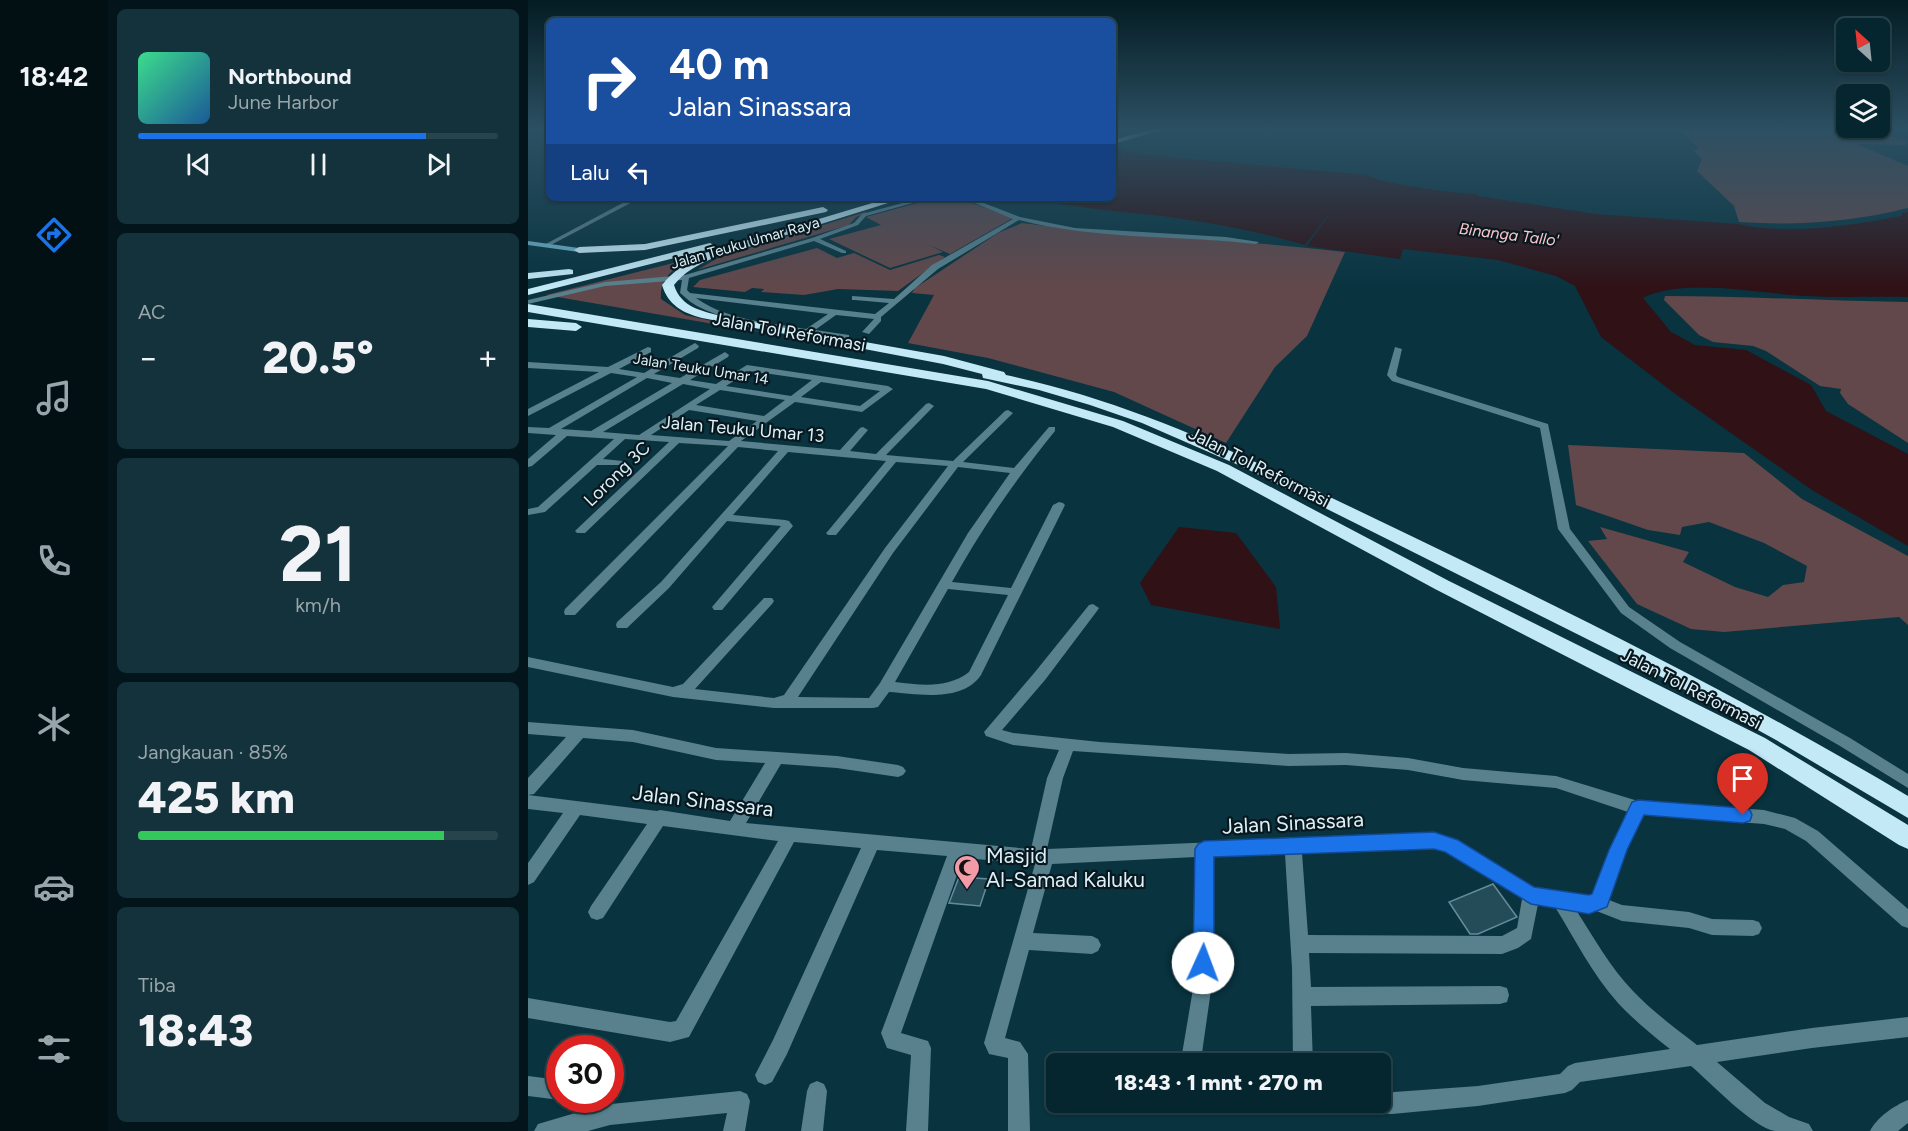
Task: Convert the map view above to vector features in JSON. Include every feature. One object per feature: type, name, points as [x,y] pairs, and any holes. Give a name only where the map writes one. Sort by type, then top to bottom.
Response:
[{"type":"highway","points":[[579,250],[645,246],[860,201]]},
{"type":"highway","points":[[528,290],[862,201]]},
{"type":"highway","points":[[528,290],[887,201]]},
{"type":"highway","points":[[529,306],[889,201]]},
{"type":"highway","points":[[758,239],[701,259],[677,279],[670,295],[676,303],[690,311],[723,320],[944,360],[1017,380]]},
{"type":"highway","points":[[528,276],[633,261]]},
{"type":"highway","name":"Jalan Tol Reformasi","points":[[529,306],[555,301],[1017,380],[1133,413],[1236,458],[1473,572],[1764,722],[1908,808]]},
{"type":"highway","name":"Jalan Tol Reformasi","points":[[529,306],[988,386],[1118,423],[1223,468],[1442,585],[1757,744],[1908,838]]},
{"type":"main road","points":[[528,243],[579,250]]},
{"type":"street","points":[[545,246],[631,201]]},
{"type":"street","name":"Jalan Teuku Umar Raya","points":[[529,306],[605,284],[677,279],[814,239],[856,224],[864,215],[917,201]]},
{"type":"street","points":[[973,201],[1018,218],[1078,228],[1256,242]]},
{"type":"street","points":[[866,332],[878,319],[877,317],[895,300],[935,267],[1018,218]]},
{"type":"street","points":[[814,239],[844,252]]},
{"type":"street","points":[[677,279],[683,291],[696,303],[713,309],[765,324],[846,337]]},
{"type":"street","points":[[688,295],[877,317]]},
{"type":"street","points":[[855,298],[895,300]]},
{"type":"street","points":[[806,332],[822,323],[833,313]]},
{"type":"street","points":[[550,432],[696,346]]},
{"type":"street","points":[[1398,349],[1391,375],[1395,379],[1545,426],[1557,501],[1564,529],[1606,582],[1616,600],[1637,620],[1675,645],[1845,742],[1908,782]]},
{"type":"street","points":[[528,413],[648,350]]},
{"type":"street","points":[[592,434],[725,355]]},
{"type":"street","points":[[642,437],[759,360]]},
{"type":"street","name":"Jalan Teuku Umar 14","points":[[528,365],[610,370],[793,399]]},
{"type":"street","points":[[747,368],[888,389],[867,407],[861,409],[793,399]]},
{"type":"street","points":[[793,399],[819,379]]},
{"type":"street","name":"Jalan Teuku Umar 14","points":[[570,612],[734,444],[793,399]]},
{"type":"street","points":[[878,457],[929,406]]},
{"type":"street","points":[[688,407],[765,420]]},
{"type":"street","points":[[785,700],[889,551],[955,464],[1008,413]]},
{"type":"street","points":[[528,662],[673,692],[785,700],[873,703],[885,687],[974,533],[1017,471],[1052,429]]},
{"type":"street","name":"Jalan Teuku Umar 13","points":[[528,430],[786,448],[1017,471]]},
{"type":"street","points":[[843,453],[862,430]]},
{"type":"street","points":[[528,464],[564,433]]},
{"type":"street","points":[[528,512],[541,510],[623,436]]},
{"type":"street","name":"Lorong 3C","points":[[581,531],[677,440]]},
{"type":"street","points":[[622,625],[665,585],[786,448]]},
{"type":"street","points":[[832,533],[894,458]]},
{"type":"street","points":[[596,462],[619,463]]},
{"type":"street","points":[[885,687],[943,689],[967,683],[974,675],[1059,506]]},
{"type":"street","points":[[718,607],[787,526],[786,523],[726,518]]},
{"type":"street","points":[[943,585],[1014,592]]},
{"type":"street","points":[[673,692],[688,688],[768,601]]},
{"type":"street","points":[[1093,608],[1040,676],[991,731],[1013,739],[1068,745],[1289,760],[1346,759],[1408,764],[1463,774],[1556,782],[1638,807],[1764,817],[1789,823],[1812,836],[1908,920]]},
{"type":"street","points":[[528,728],[633,736],[716,754],[837,762],[897,771]]},
{"type":"street","points":[[528,789],[580,732]]},
{"type":"street","points":[[1019,1131],[1018,1054],[1015,1050],[996,1047],[994,1043],[1022,941],[1041,857],[1053,788],[1068,745]]},
{"type":"street","points":[[734,828],[776,759]]},
{"type":"street","name":"Jalan Sinassara","points":[[528,802],[790,835],[1041,857],[1410,840],[1445,843],[1531,895],[1561,901],[1596,903],[1622,913],[1689,920],[1712,927],[1753,928]]},
{"type":"street","points":[[1596,903],[1600,900],[1618,850],[1638,807]]},
{"type":"street","points":[[528,877],[575,809]]},
{"type":"street","points":[[597,912],[660,817]]},
{"type":"street","points":[[528,1008],[678,1033],[790,835]]},
{"type":"street","points":[[765,1075],[780,1047],[872,843]]},
{"type":"street","points":[[1293,845],[1300,944],[1304,1053]]},
{"type":"street","points":[[917,1131],[922,1049],[920,1046],[894,1041],[891,1033],[958,849]]},
{"type":"street","points":[[1192,1053],[1203,983],[1204,849]]},
{"type":"street","points":[[1300,944],[1502,945],[1512,942],[1525,933],[1531,895]]},
{"type":"street","points":[[1561,901],[1610,978],[1655,1025],[1763,1112],[1792,1129],[1802,1131]]},
{"type":"street","points":[[1022,941],[1092,945]]},
{"type":"street","points":[[1302,997],[1500,995]]},
{"type":"street","points":[[1391,1104],[1478,1096],[1565,1083],[1575,1073],[1812,1038],[1908,1027]]},
{"type":"street","points":[[528,1086],[546,1088]]},
{"type":"street","points":[[812,1131],[817,1091]]},
{"type":"street","points":[[545,1131],[610,1115],[741,1101],[734,1131]]},
{"type":"street","points":[[1881,1131],[1908,1110]]},
{"type":"street","points":[[606,1113],[610,1115]]},
{"type":"shaded area","points":[[1709,183],[1908,183],[1908,208],[1866,217],[1824,222],[1739,222],[1734,206]]},
{"type":"shaded area","points":[[925,201],[966,201],[1013,218],[950,254],[929,245],[943,252],[890,268],[829,239],[881,225],[866,217]]},
{"type":"shaded area","points":[[867,213],[856,217],[849,225],[697,270],[718,258]]},
{"type":"shaded area","points":[[1022,223],[1345,252],[1307,336],[1275,367],[1226,443],[1114,392],[988,358],[908,343],[934,295],[912,293],[915,288],[998,233]]},
{"type":"shaded area","points":[[817,248],[837,258],[854,253],[890,270],[939,255],[945,257],[898,291],[838,289],[804,295],[761,292],[764,289],[752,288],[745,292],[693,287],[700,280]]},
{"type":"shaded area","points":[[705,255],[680,266],[668,275],[661,289],[661,299],[685,315],[765,333],[546,295]]},
{"type":"shaded area","points":[[1665,296],[1908,302],[1908,443],[1848,404],[1840,393],[1841,389],[1820,386],[1766,351],[1753,346],[1713,342],[1699,335],[1664,300]]},
{"type":"shaded area","points":[[1568,445],[1744,453],[1802,499],[1908,556],[1908,625],[1899,617],[1724,632],[1691,629],[1637,604],[1588,541],[1607,539],[1600,527],[1689,552],[1683,562],[1735,587],[1768,597],[1783,585],[1804,582],[1807,566],[1764,543],[1709,522],[1682,527],[1680,535],[1648,530],[1576,505]]},
{"type":"water","name":"Binanga Tallo'","points":[[1116,183],[1393,183],[1595,214],[1778,229],[1820,228],[1862,223],[1902,216],[1902,213],[1908,212],[1908,297],[1819,297],[1701,288],[1660,292],[1643,298],[1671,332],[1695,345],[1746,350],[1811,385],[1826,411],[1908,454],[1908,546],[1812,490],[1674,393],[1601,337],[1575,286],[1556,276],[1498,260],[1403,249],[1400,259],[1307,246],[1333,209],[1305,245],[1211,223],[1048,201],[1116,201]]},
{"type":"water","points":[[1179,527],[1236,533],[1276,587],[1280,629],[1151,605],[1140,583]]},
{"type":"building","name":"Masjid Al-Samad Kaluku","points":[[959,877],[989,879],[980,906],[949,903]]},
{"type":"building","points":[[1493,884],[1517,917],[1478,934],[1470,934],[1449,902]]},
{"type":"place","name":"Masjid Al-Samad Kaluku","points":[[967,891]]},
{"type":"route","points":[[1203,963],[1204,849],[1434,840],[1451,846],[1531,895],[1589,904],[1600,900],[1618,850],[1638,807],[1743,815]]}]
